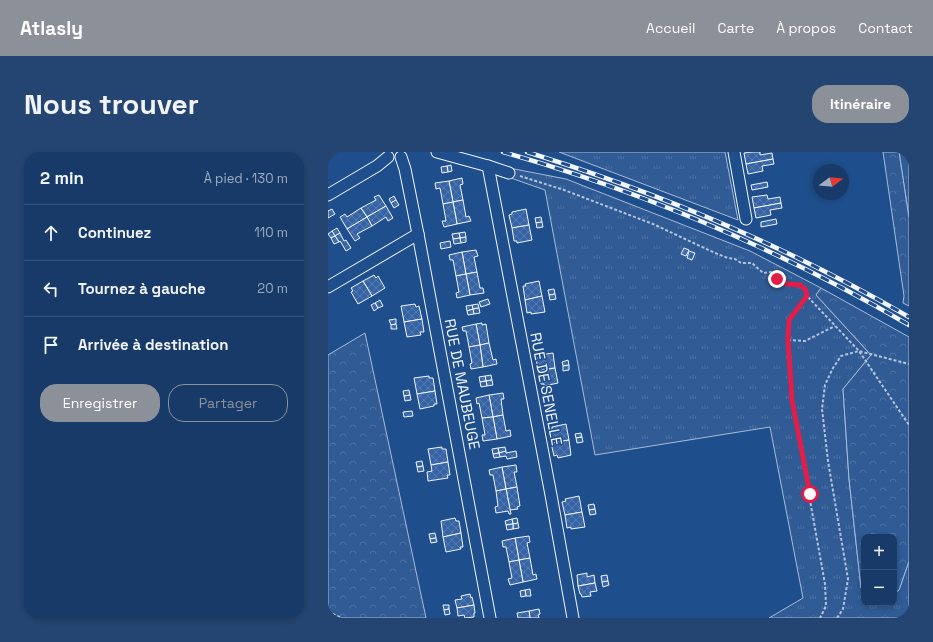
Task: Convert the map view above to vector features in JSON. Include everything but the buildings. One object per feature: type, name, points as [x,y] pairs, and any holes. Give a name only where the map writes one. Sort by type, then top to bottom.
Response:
[{"type":"street","points":[[437,152],[509,173]]},
{"type":"street","points":[[734,152],[746,219]]},
{"type":"street","points":[[328,195],[377,166],[386,155],[396,159],[403,155]]},
{"type":"street","name":"RUE DE MAUBEUGE","points":[[403,155],[490,618]]},
{"type":"street","name":"RUE DE SENELLE","points":[[488,166],[552,495],[573,618]]},
{"type":"street","points":[[328,287],[418,234]]},
{"type":"path","points":[[509,173],[564,190],[653,224],[715,253],[735,259],[741,263],[752,263],[763,273],[771,272],[777,279],[787,284],[800,285],[805,289],[807,296],[859,351],[909,425]]},
{"type":"path","points":[[807,296],[789,320],[788,340],[792,400],[825,584],[826,606],[820,618]]},
{"type":"path","points":[[788,340],[805,341],[836,326]]},
{"type":"path","points":[[837,618],[843,609],[848,579],[828,461],[822,409],[825,385],[833,368],[842,356],[859,351],[909,364]]},
{"type":"path","points":[[328,612],[342,618]]},
{"type":"green space","points":[[559,152],[725,152],[738,220]]},
{"type":"green space","points":[[883,152],[899,152],[909,218],[909,306],[903,303],[904,296]]},
{"type":"green space","points":[[899,152],[909,152],[909,218]]},
{"type":"green space","points":[[509,168],[566,179],[750,251],[821,288],[816,295],[871,355],[843,389],[849,479],[861,588],[861,606],[897,606],[897,591],[899,590],[909,561],[909,618],[769,618],[803,598],[770,427],[595,455],[545,190],[505,176]]},
{"type":"green space","points":[[821,288],[909,337],[909,561],[899,590],[897,591],[897,534],[861,534],[861,588],[849,479],[843,389],[871,355],[816,295]]},
{"type":"green space","points":[[365,333],[426,618],[328,618],[328,355]]},
{"type":"railway","points":[[503,152],[608,186],[711,226],[812,272],[909,325]]},
{"type":"railway","points":[[527,152],[626,185],[722,224],[817,267],[909,317]]},
{"type":"route","points":[[777,279],[787,284],[800,285],[805,289],[807,296],[789,320],[788,340],[792,400],[810,494]]}]
